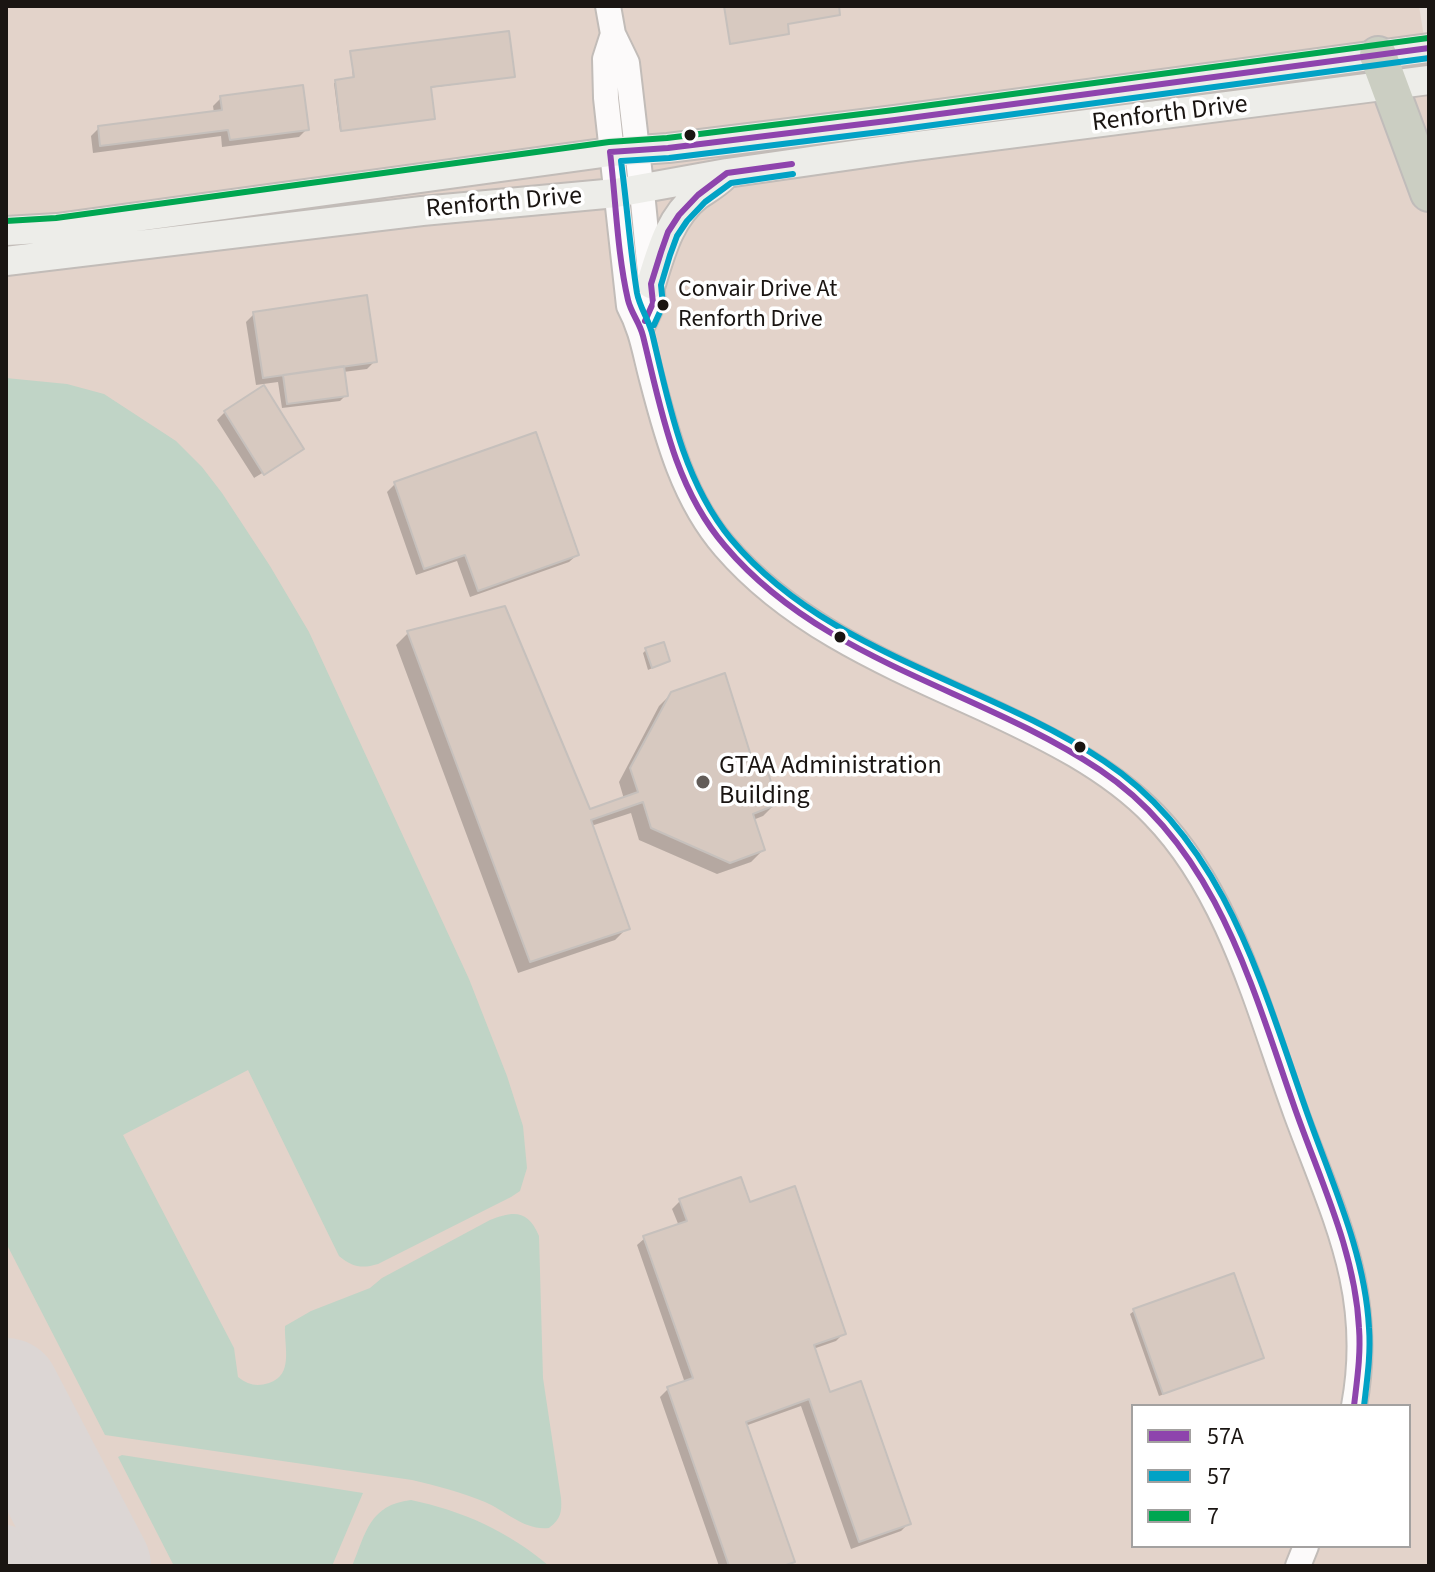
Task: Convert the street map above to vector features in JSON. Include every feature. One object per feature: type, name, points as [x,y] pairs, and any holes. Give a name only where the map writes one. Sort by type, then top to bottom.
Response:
[{"type":"highway","points":[[1384,70],[1429,193]]},
{"type":"main road","name":"Renforth Drive","points":[[6,261],[422,211],[628,191],[1384,70],[1429,48]]},
{"type":"main road","name":"Renforth Drive","points":[[6,231],[57,228],[624,152],[895,120],[1384,70],[1429,80]]},
{"type":"main road","points":[[651,284],[668,232],[679,215],[698,195],[727,173]]},
{"type":"street","points":[[608,6],[613,34],[605,59],[624,152],[628,191],[629,306],[641,329],[664,425],[687,485],[705,521],[725,547],[781,600],[822,630],[1016,723],[1113,779],[1153,813],[1199,871],[1217,903],[1247,978],[1348,1255],[1359,1304],[1361,1342],[1360,1375],[1354,1404]]},
{"type":"street","points":[[628,191],[653,303],[641,329]]},
{"type":"shaded area","points":[[6,6],[1419,6],[1429,68],[1429,1566],[6,1566]]},
{"type":"green space","points":[[6,378],[67,384],[104,394],[176,441],[222,493],[309,632],[469,979],[523,1126],[527,1168],[520,1191],[511,1197],[378,1264],[362,1267],[348,1263],[339,1256],[248,1070],[123,1135],[234,1348],[238,1377],[253,1384],[269,1383],[282,1374],[286,1359],[285,1326],[311,1311],[370,1288],[382,1278],[490,1220],[519,1214],[530,1221],[539,1236],[543,1378],[561,1498],[560,1515],[549,1528],[524,1523],[476,1498],[412,1480],[105,1435],[6,1243]]},
{"type":"green space","points":[[122,1455],[363,1493],[332,1566],[174,1566],[118,1457]]},
{"type":"green space","points":[[411,1500],[484,1524],[517,1542],[549,1566],[352,1566],[371,1522],[378,1514],[397,1503]]},
{"type":"building","points":[[724,6],[839,6],[840,15],[788,24],[789,34],[730,44]]},
{"type":"building","points":[[509,31],[515,77],[431,87],[435,119],[341,131],[335,80],[354,77],[350,51]]},
{"type":"building","points":[[303,85],[309,130],[230,140],[228,130],[100,146],[98,126],[222,110],[220,96]]},
{"type":"building","points":[[367,295],[377,362],[263,378],[253,312]]},
{"type":"building","points":[[344,366],[348,396],[287,404],[283,375]]},
{"type":"building","points":[[264,385],[304,449],[264,475],[224,411]]},
{"type":"building","points":[[536,432],[579,555],[478,591],[465,555],[424,569],[394,482]]},
{"type":"building","name":"GTAA Administration Building","points":[[505,606],[590,809],[638,792],[630,768],[671,692],[725,673],[752,759],[742,762],[738,772],[765,763],[778,804],[753,814],[765,850],[730,863],[651,828],[643,802],[591,820],[630,929],[530,962],[407,631]]},
{"type":"building","points":[[664,642],[670,661],[652,668],[645,648]]},
{"type":"building","points":[[741,1177],[750,1202],[795,1186],[846,1334],[814,1345],[830,1392],[861,1381],[911,1524],[859,1542],[809,1399],[746,1422],[795,1562],[783,1566],[729,1566],[667,1387],[693,1378],[643,1236],[687,1221],[679,1199]]},
{"type":"building","points":[[1234,1273],[1264,1358],[1163,1394],[1133,1309]]},
{"type":"taxiway","points":[[6,1547],[27,1566]]},
{"type":"runway","points":[[6,1392],[97,1566]]},
{"type":"transit line","name":"7","points":[[6,221],[56,218],[609,142],[667,138],[894,110],[1428,38]]},
{"type":"transit line","name":"57A","points":[[1354,1404],[1359,1328],[1351,1270],[1343,1241],[1243,964],[1200,876],[1172,837],[1139,801],[1100,770],[1053,742],[904,671],[808,619],[764,586],[725,546],[693,499],[681,473],[663,419],[642,331],[629,305],[621,264],[610,152],[668,148],[895,120],[1429,48]]},
{"type":"transit line","name":"57","points":[[1364,1404],[1369,1328],[1361,1270],[1353,1242],[1271,1008],[1232,914],[1208,871],[1179,830],[1145,793],[1104,761],[1057,733],[860,639],[813,611],[770,578],[731,539],[701,493],[672,416],[652,331],[637,293],[621,161],[896,130],[1429,58]]},
{"type":"transit line","name":"57A","points":[[645,321],[653,303],[651,284],[661,252],[668,232],[679,215],[698,195],[727,173],[792,164]]},
{"type":"transit line","name":"57","points":[[654,325],[663,305],[661,285],[670,255],[687,221],[705,202],[731,183],[793,174]]},
{"type":"place","name":"Convair Drive At Renforth Drive","points":[[663,305]]},
{"type":"place","name":"GTAA Administration Building","points":[[703,782]]}]
